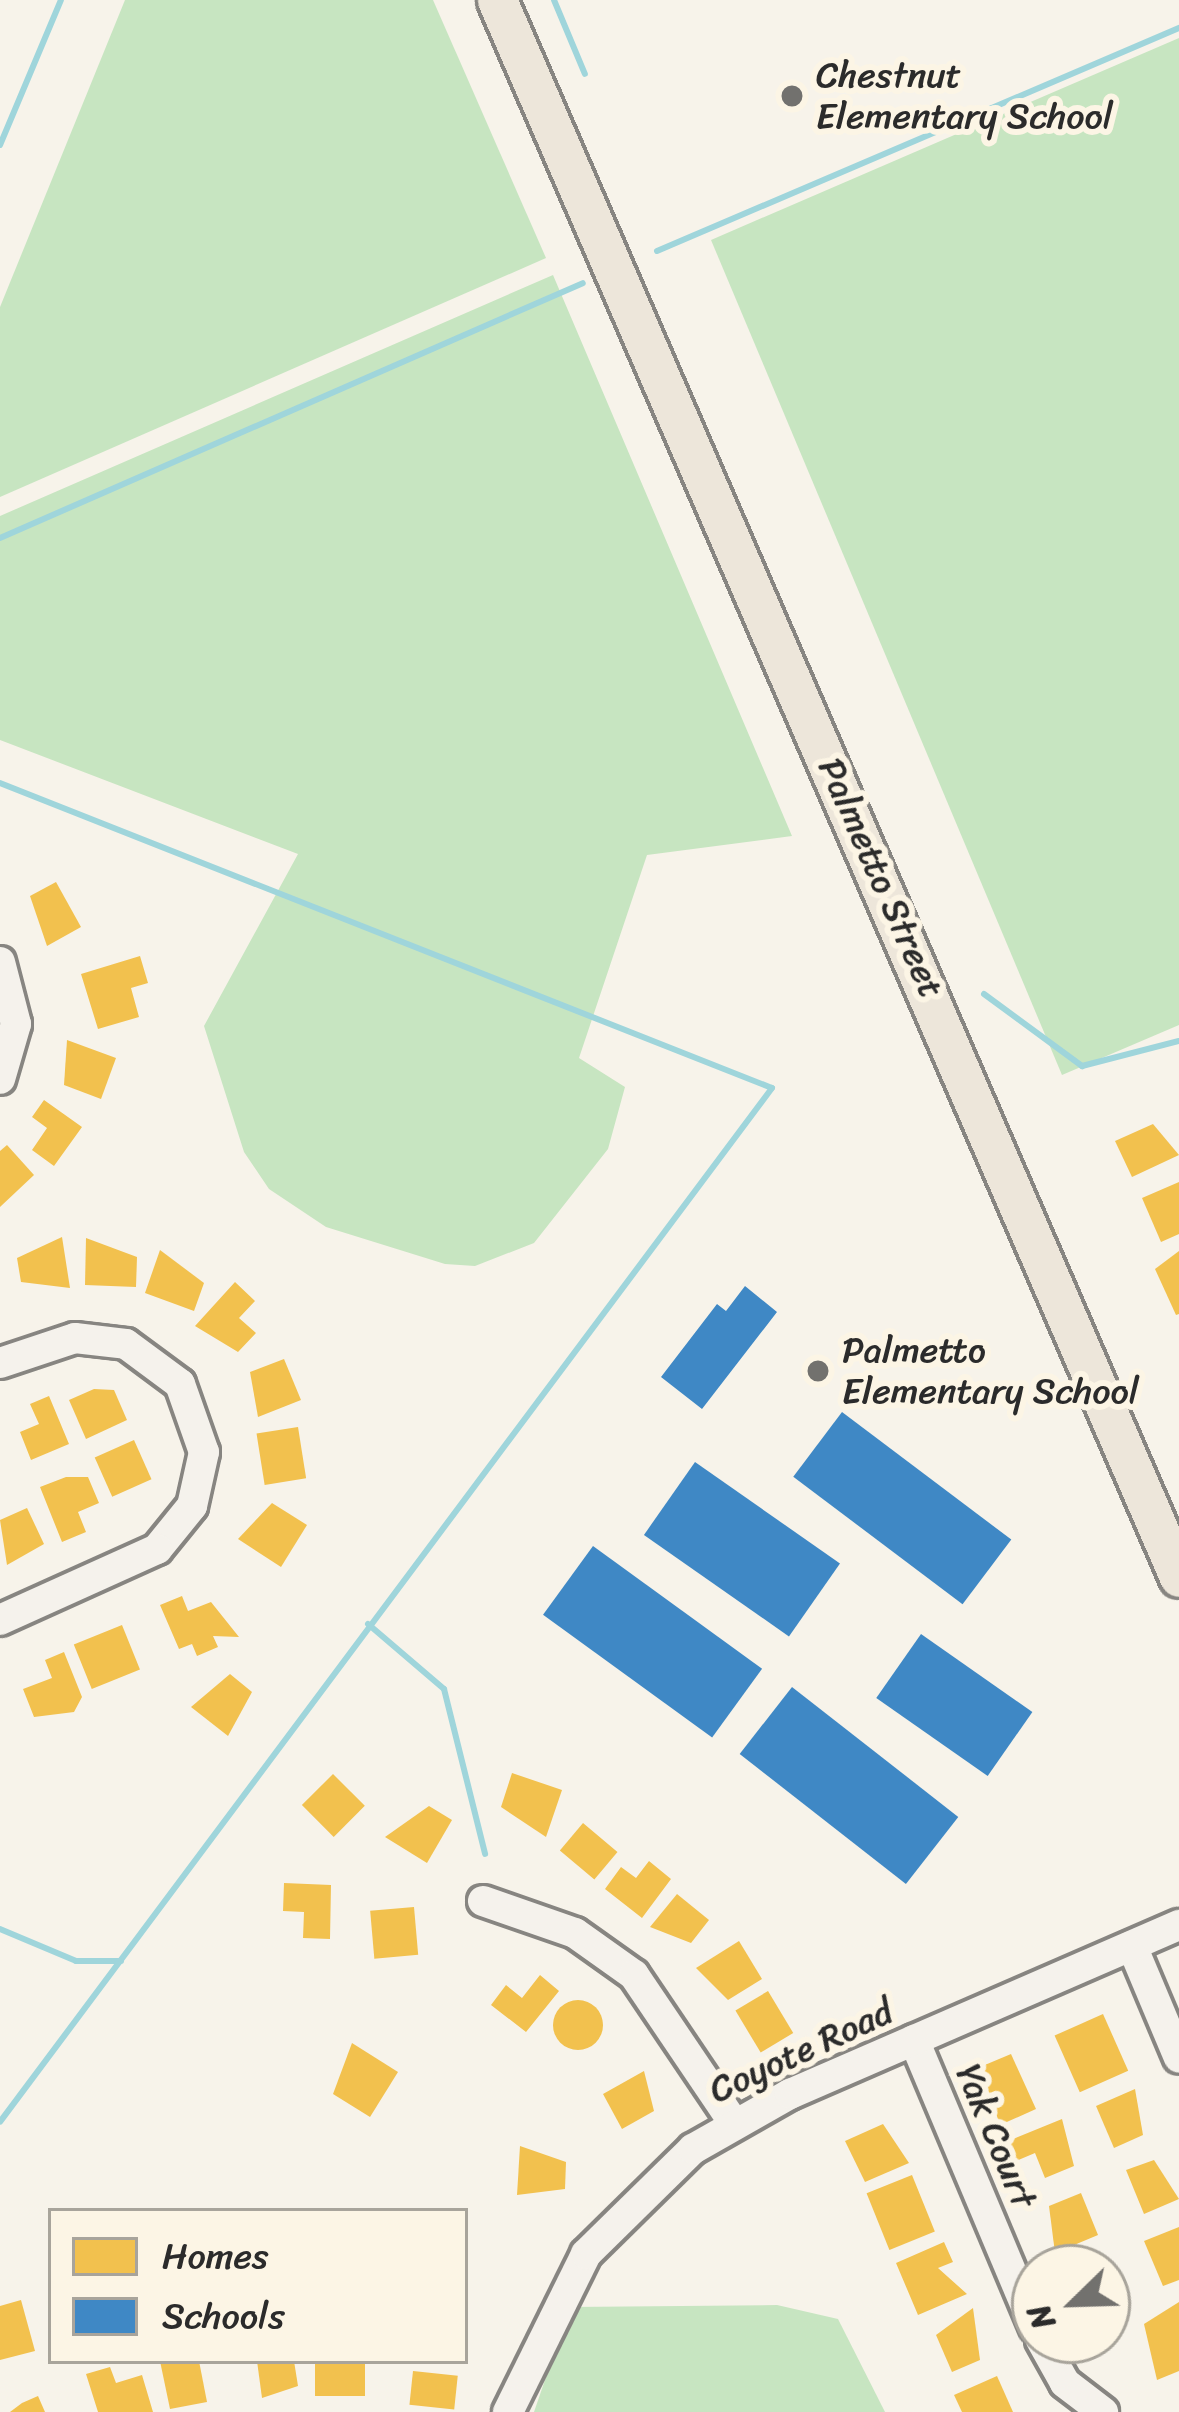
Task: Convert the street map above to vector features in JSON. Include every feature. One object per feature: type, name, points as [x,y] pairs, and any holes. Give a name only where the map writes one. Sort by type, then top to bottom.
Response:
[{"type":"main road","name":"Palmetto Street","points":[[497,0],[1179,1577]]},
{"type":"street","points":[[0,962],[16,1024],[0,1079]]},
{"type":"street","points":[[0,1364],[75,1338],[126,1344],[180,1384],[204,1451],[192,1506],[157,1549],[0,1620]]},
{"type":"street","points":[[483,1901],[575,1933],[634,1975],[734,2122]]},
{"type":"street","name":"Coyote Road","points":[[508,2412],[586,2254],[663,2172],[734,2122],[1179,1925]]},
{"type":"street","points":[[1132,1946],[1179,2058]]},
{"type":"street","name":"Yak Court","points":[[914,2040],[1011,2271]]},
{"type":"street","points":[[1054,2364],[1065,2383],[1103,2412]]},
{"type":"green space","points":[[125,0],[433,0],[546,258],[0,497],[0,307]]},
{"type":"green space","points":[[1179,38],[1179,1025],[1062,1075],[711,240]]},
{"type":"green space","points":[[553,275],[792,836],[647,855],[579,1058],[625,1087],[608,1149],[534,1243],[475,1266],[445,1264],[326,1227],[269,1189],[244,1152],[204,1026],[298,854],[0,740],[0,516]]},
{"type":"green space","points":[[777,2305],[838,2319],[885,2412],[534,2412],[570,2307]]},
{"type":"building: Homes","points":[[56,882],[81,927],[47,946],[30,896]]},
{"type":"building: Homes","points":[[140,956],[148,983],[131,988],[139,1017],[98,1029],[81,974]]},
{"type":"building: Homes","points":[[67,1040],[116,1058],[101,1099],[64,1085]]},
{"type":"building: Homes","points":[[44,1100],[82,1127],[54,1166],[32,1150],[47,1128],[32,1117]]},
{"type":"building: Homes","points":[[1153,1124],[1179,1155],[1132,1177],[1115,1141]]},
{"type":"building: Homes","points":[[7,1145],[34,1175],[0,1207],[0,1151]]},
{"type":"building: Homes","points":[[1179,1182],[1179,1234],[1161,1242],[1142,1198]]},
{"type":"building: Homes","points":[[62,1237],[70,1288],[21,1282],[17,1258]]},
{"type":"building: Homes","points":[[86,1238],[137,1257],[136,1287],[85,1285]]},
{"type":"building: Homes","points":[[160,1250],[204,1283],[194,1311],[145,1293]]},
{"type":"building: Homes","points":[[1179,1251],[1179,1314],[1176,1315],[1155,1269]]},
{"type":"building: Homes","points":[[235,1282],[255,1301],[239,1318],[256,1333],[238,1352],[195,1326]]},
{"type":"building: Homes","points":[[284,1359],[301,1400],[258,1417],[250,1372]]},
{"type":"building: Homes","points":[[94,1389],[114,1390],[127,1420],[86,1439],[69,1400]]},
{"type":"building: Homes","points":[[49,1396],[69,1444],[31,1460],[20,1432],[39,1424],[30,1404]]},
{"type":"building: Homes","points":[[298,1427],[306,1478],[265,1485],[257,1434]]},
{"type":"building: Homes","points":[[134,1440],[151,1479],[112,1497],[95,1457]]},
{"type":"building: Homes","points":[[66,1477],[88,1477],[99,1503],[78,1512],[86,1532],[62,1542],[40,1487]]},
{"type":"building: Homes","points":[[272,1503],[307,1525],[281,1567],[238,1539]]},
{"type":"building: Homes","points":[[27,1508],[44,1544],[7,1565],[0,1520]]},
{"type":"building: Homes","points":[[182,1596],[188,1611],[211,1602],[239,1637],[213,1636],[218,1647],[197,1656],[192,1644],[179,1649],[160,1605]]},
{"type":"building: Homes","points":[[122,1625],[140,1670],[92,1689],[74,1644]]},
{"type":"building: Homes","points":[[64,1652],[82,1697],[74,1712],[34,1717],[23,1689],[52,1678],[45,1660]]},
{"type":"building: Homes","points":[[230,1674],[252,1692],[228,1736],[191,1707]]},
{"type":"building: Homes","points":[[512,1773],[562,1790],[546,1837],[501,1807]]},
{"type":"building: Homes","points":[[333,1774],[365,1806],[334,1837],[302,1805]]},
{"type":"building: Homes","points":[[429,1806],[452,1820],[427,1863],[385,1837]]},
{"type":"building: Homes","points":[[583,1823],[617,1852],[594,1880],[560,1851]]},
{"type":"building: Homes","points":[[649,1861],[671,1879],[642,1918],[605,1889],[621,1867],[636,1878]]},
{"type":"building: Homes","points":[[284,1883],[331,1885],[330,1939],[303,1938],[304,1912],[283,1911]]},
{"type":"building: Homes","points":[[677,1894],[709,1920],[691,1943],[650,1927]]},
{"type":"building: Homes","points":[[414,1907],[418,1955],[374,1959],[370,1911]]},
{"type":"building: Homes","points":[[739,1941],[762,1979],[728,2000],[696,1968]]},
{"type":"building: Homes","points":[[540,1975],[559,1991],[526,2032],[491,2005],[506,1985],[522,1998]]},
{"type":"building: Homes","points":[[768,1991],[793,2033],[761,2053],[735,2011]]},
{"type":"building: Homes","points":[[578,2000],[596,2007],[603,2025],[596,2043],[578,2050],[560,2043],[553,2025],[560,2007]]},
{"type":"building: Homes","points":[[1103,2014],[1128,2071],[1080,2092],[1055,2036]]},
{"type":"building: Homes","points":[[352,2043],[398,2072],[370,2117],[333,2094]]},
{"type":"building: Homes","points":[[1011,2054],[1036,2109],[1000,2125],[980,2067]]},
{"type":"building: Homes","points":[[644,2071],[654,2111],[622,2129],[603,2094]]},
{"type":"building: Homes","points":[[1135,2089],[1143,2135],[1114,2148],[1096,2106]]},
{"type":"building: Homes","points":[[1062,2119],[1074,2166],[1045,2178],[1035,2153],[1016,2161],[1008,2141]]},
{"type":"building: Homes","points":[[883,2124],[909,2163],[865,2182],[845,2141]]},
{"type":"building: Homes","points":[[520,2146],[566,2162],[565,2189],[517,2195]]},
{"type":"building: Homes","points":[[1154,2160],[1179,2199],[1144,2214],[1126,2170]]},
{"type":"building: Homes","points":[[912,2175],[935,2232],[889,2250],[867,2193]]},
{"type":"building: Homes","points":[[1081,2193],[1098,2235],[1076,2244],[1054,2244],[1049,2206]]},
{"type":"building: Homes","points":[[1179,2227],[1179,2280],[1163,2286],[1144,2241]]},
{"type":"building: Homes","points":[[944,2242],[953,2262],[938,2268],[967,2294],[918,2315],[896,2263]]},
{"type":"building: Homes","points":[[21,2300],[35,2351],[0,2360],[0,2306]]},
{"type":"building: Homes","points":[[1179,2302],[1179,2371],[1157,2380],[1144,2324]]},
{"type":"building: Homes","points":[[973,2308],[980,2360],[952,2372],[936,2335]]},
{"type":"building: Homes","points":[[161,2364],[200,2364],[207,2402],[170,2409]]},
{"type":"building: Homes","points":[[257,2364],[294,2364],[298,2386],[262,2398]]},
{"type":"building: Homes","points":[[315,2364],[365,2364],[365,2396],[315,2396]]},
{"type":"building: Homes","points":[[110,2367],[116,2383],[142,2375],[153,2412],[98,2412],[86,2374]]},
{"type":"building: Homes","points":[[413,2371],[458,2376],[454,2410],[409,2405]]},
{"type":"building: Homes","points":[[997,2376],[1013,2412],[962,2412],[954,2395]]},
{"type":"building: Homes","points":[[38,2396],[45,2412],[10,2412],[22,2403]]},
{"type":"building: Schools","points":[[745,1286],[777,1312],[702,1409],[661,1377],[717,1304],[726,1311]]},
{"type":"building: Schools","points":[[842,1412],[1011,1540],[963,1604],[793,1477]]},
{"type":"building: Schools","points":[[695,1462],[840,1564],[789,1636],[644,1535]]},
{"type":"building: Schools","points":[[593,1546],[762,1669],[712,1738],[543,1615]]},
{"type":"building: Schools","points":[[921,1634],[1032,1712],[988,1776],[876,1698]]},
{"type":"building: Schools","points":[[792,1687],[958,1817],[906,1884],[740,1754]]},
{"type":"waterway","points":[[0,145],[61,0]]},
{"type":"waterway","points":[[554,0],[585,74]]},
{"type":"waterway","points":[[657,251],[1179,28]]},
{"type":"waterway","points":[[0,538],[583,283]]},
{"type":"waterway","points":[[0,783],[772,1088],[0,2122]]},
{"type":"waterway","points":[[984,994],[1082,1066],[1179,1041]]},
{"type":"waterway","points":[[368,1624],[444,1689],[485,1854]]},
{"type":"waterway","points":[[0,1929],[76,1961],[121,1961]]},
{"type":"place","name":"Chestnut Elementary School","points":[[792,96]]},
{"type":"place","name":"Palmetto Elementary School","points":[[818,1371]]}]
